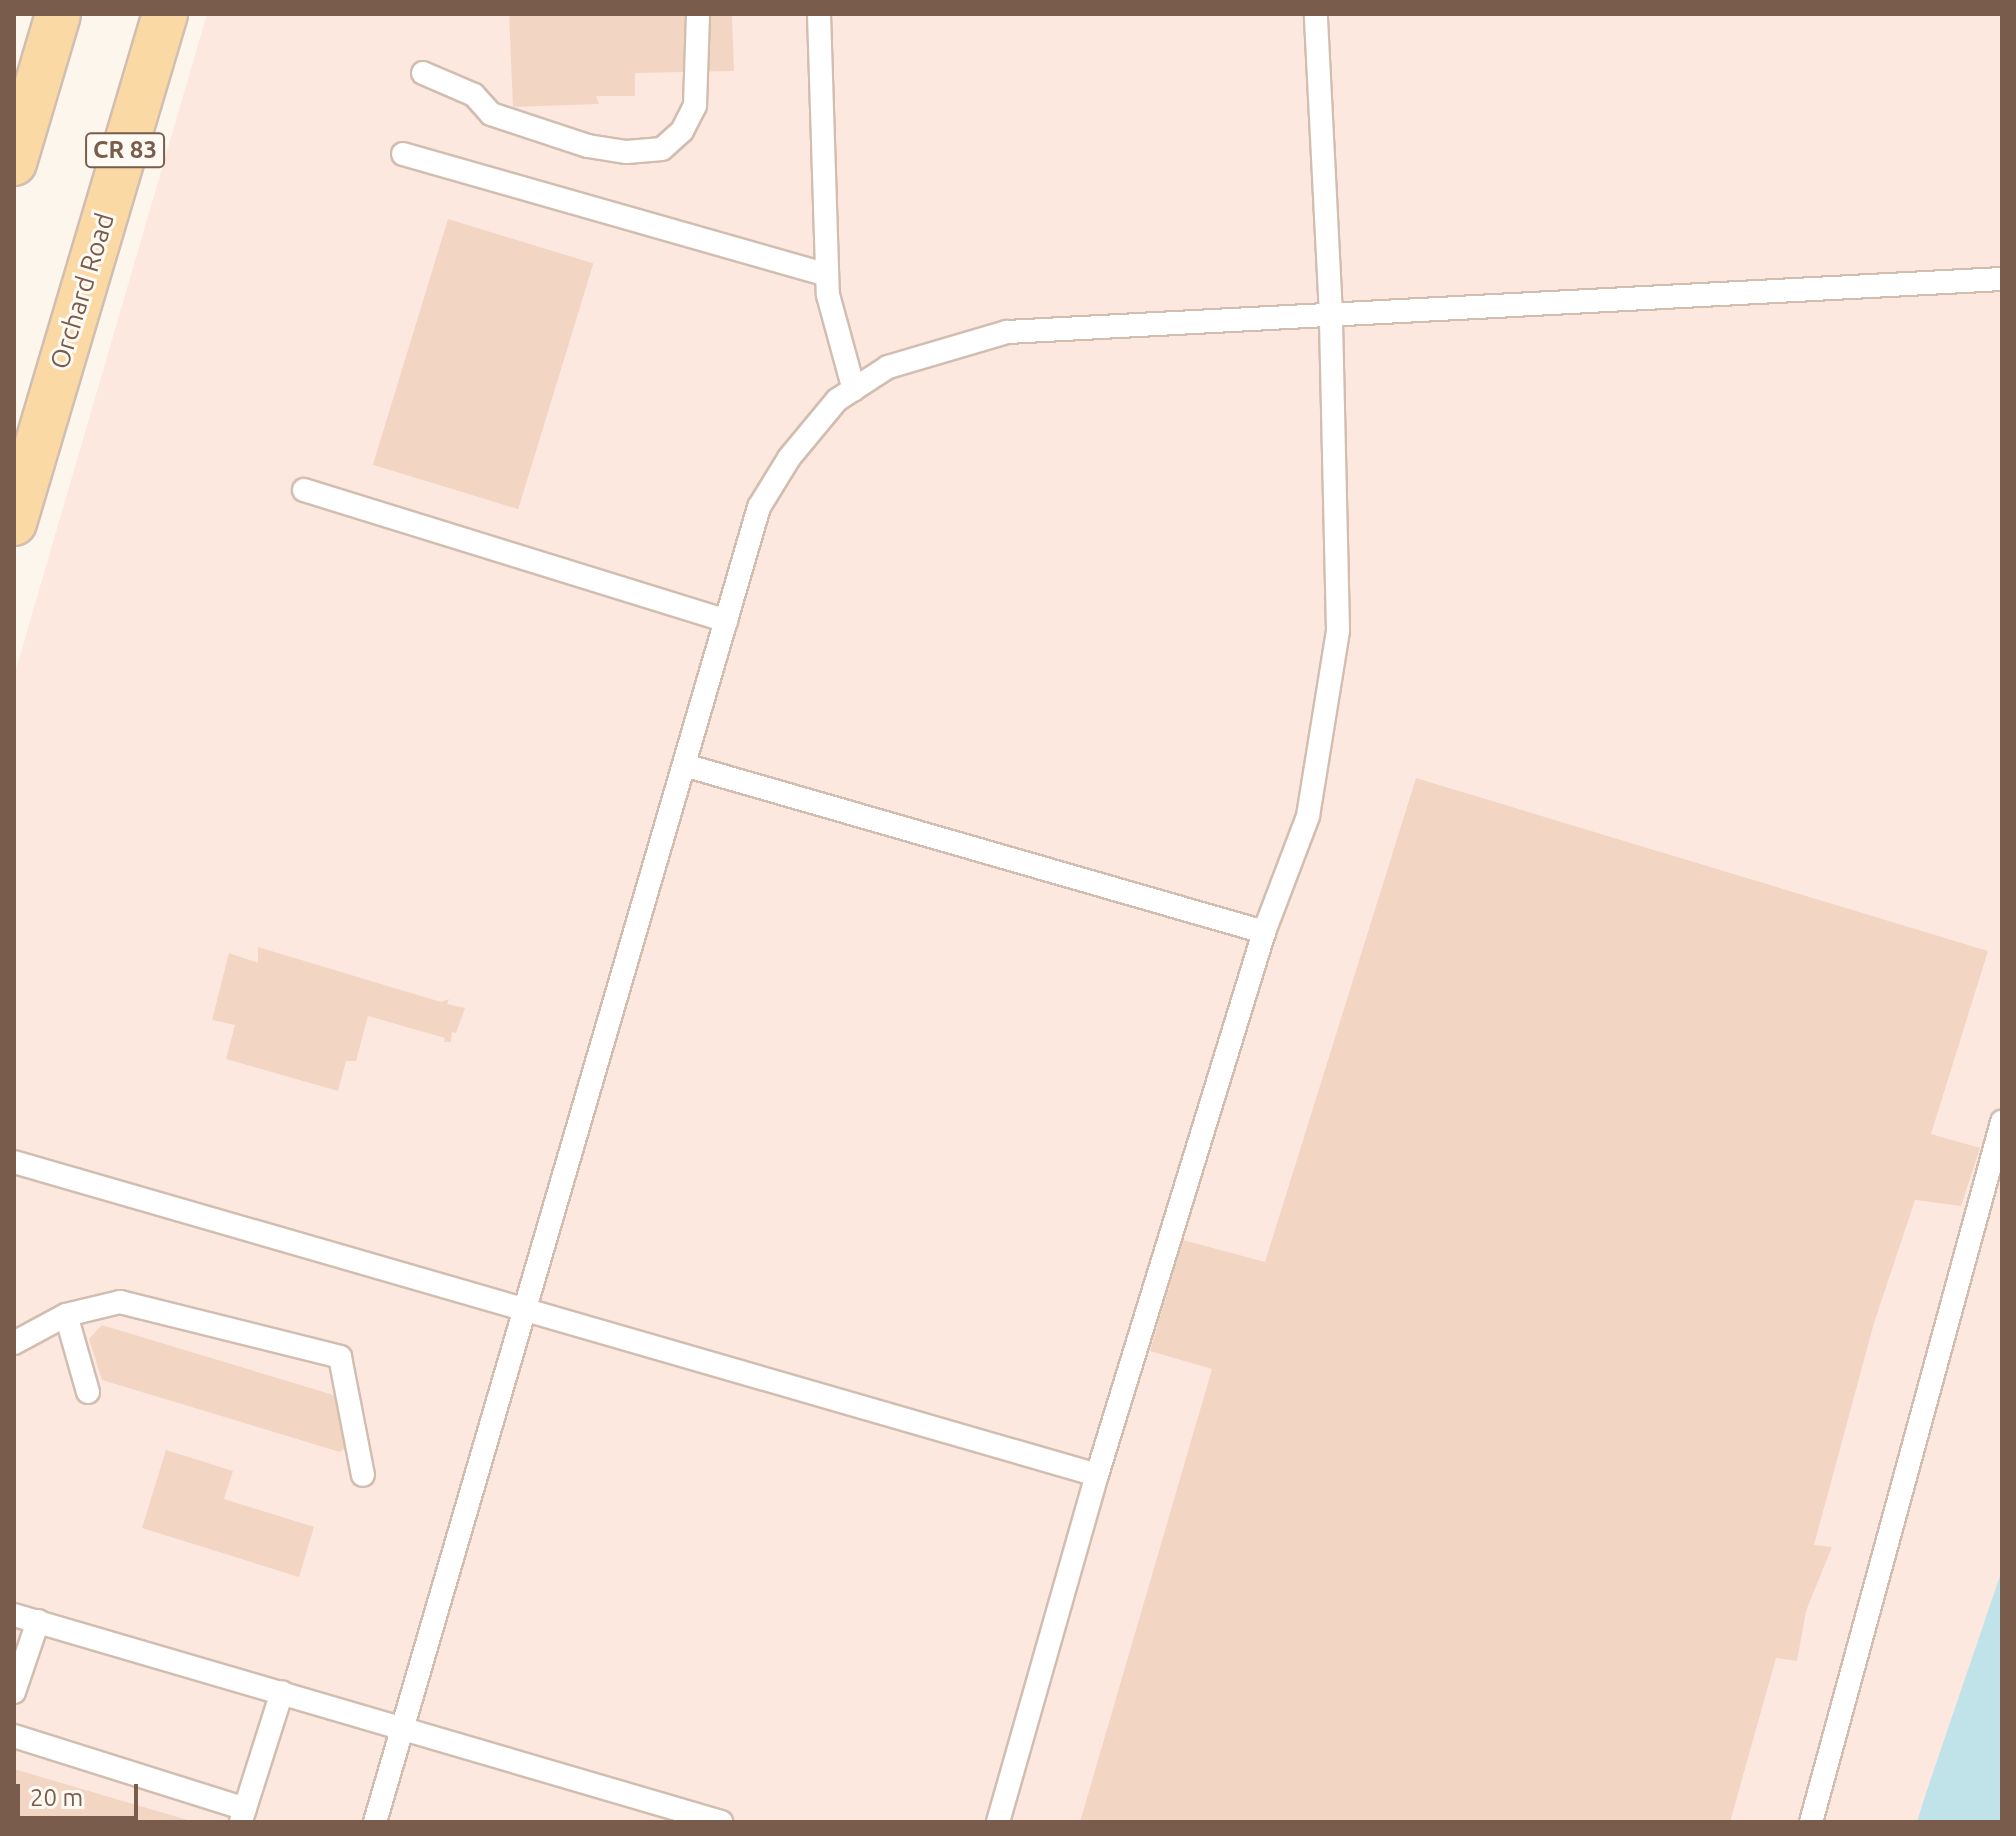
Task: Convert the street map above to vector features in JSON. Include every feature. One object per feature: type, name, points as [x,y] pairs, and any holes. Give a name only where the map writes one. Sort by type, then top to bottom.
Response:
[{"type":"main road","points":[[14,163],[58,14]]},
{"type":"main road","name":"Orchard Road","points":[[14,523],[165,14]]},
{"type":"lane","points":[[423,73],[474,95],[491,114],[588,146],[627,152],[662,149],[682,131],[695,105],[698,14]]},
{"type":"lane","points":[[819,14],[827,275],[854,390]]},
{"type":"lane","points":[[998,1822],[1097,1475],[1264,932],[1308,816],[1338,630],[1331,315],[1316,14]]},
{"type":"lane","points":[[403,154],[827,275]]},
{"type":"lane","points":[[375,1822],[528,1309],[759,507],[789,458],[837,400],[888,367],[1007,332],[2002,279]]},
{"type":"lane","points":[[304,490],[726,621]]},
{"type":"lane","points":[[684,765],[1264,932]]},
{"type":"lane","points":[[1811,1822],[2002,1122]]},
{"type":"lane","points":[[14,1162],[1097,1475]]},
{"type":"lane","points":[[14,1343],[66,1315],[120,1302],[340,1357],[363,1475]]},
{"type":"lane","points":[[66,1315],[88,1392]]},
{"type":"lane","points":[[14,1615],[721,1822]]},
{"type":"lane","points":[[14,1692],[38,1621]]},
{"type":"lane","points":[[14,1736],[243,1815],[282,1692]]},
{"type":"shaded area","points":[[207,14],[2002,14],[2002,1822],[14,1822],[14,676]]},
{"type":"water","points":[[2002,1570],[2002,1822],[1917,1822],[1926,1793]]},
{"type":"building","points":[[509,14],[732,14],[734,71],[635,73],[635,96],[596,96],[599,104],[513,107]]},
{"type":"building","points":[[448,219],[593,263],[518,509],[373,465]]},
{"type":"building","points":[[1416,778],[1988,951],[1931,1134],[1980,1148],[1961,1206],[1915,1200],[1874,1323],[1814,1545],[1832,1547],[1806,1611],[1797,1661],[1776,1658],[1730,1822],[1080,1822],[1212,1369],[1150,1351],[1183,1240],[1265,1262]]},
{"type":"building","points":[[258,947],[441,1002],[449,999],[447,1004],[465,1008],[456,1033],[452,1032],[451,1042],[444,1042],[445,1038],[368,1016],[356,1061],[346,1061],[338,1091],[226,1059],[235,1025],[212,1020],[229,953],[258,963]]},
{"type":"building","points":[[102,1325],[340,1397],[354,1440],[340,1452],[102,1380],[89,1339]]},
{"type":"building","points":[[166,1450],[233,1471],[224,1499],[314,1527],[299,1577],[142,1528]]},
{"type":"building","points":[[14,1769],[191,1821],[14,1822]]}]
